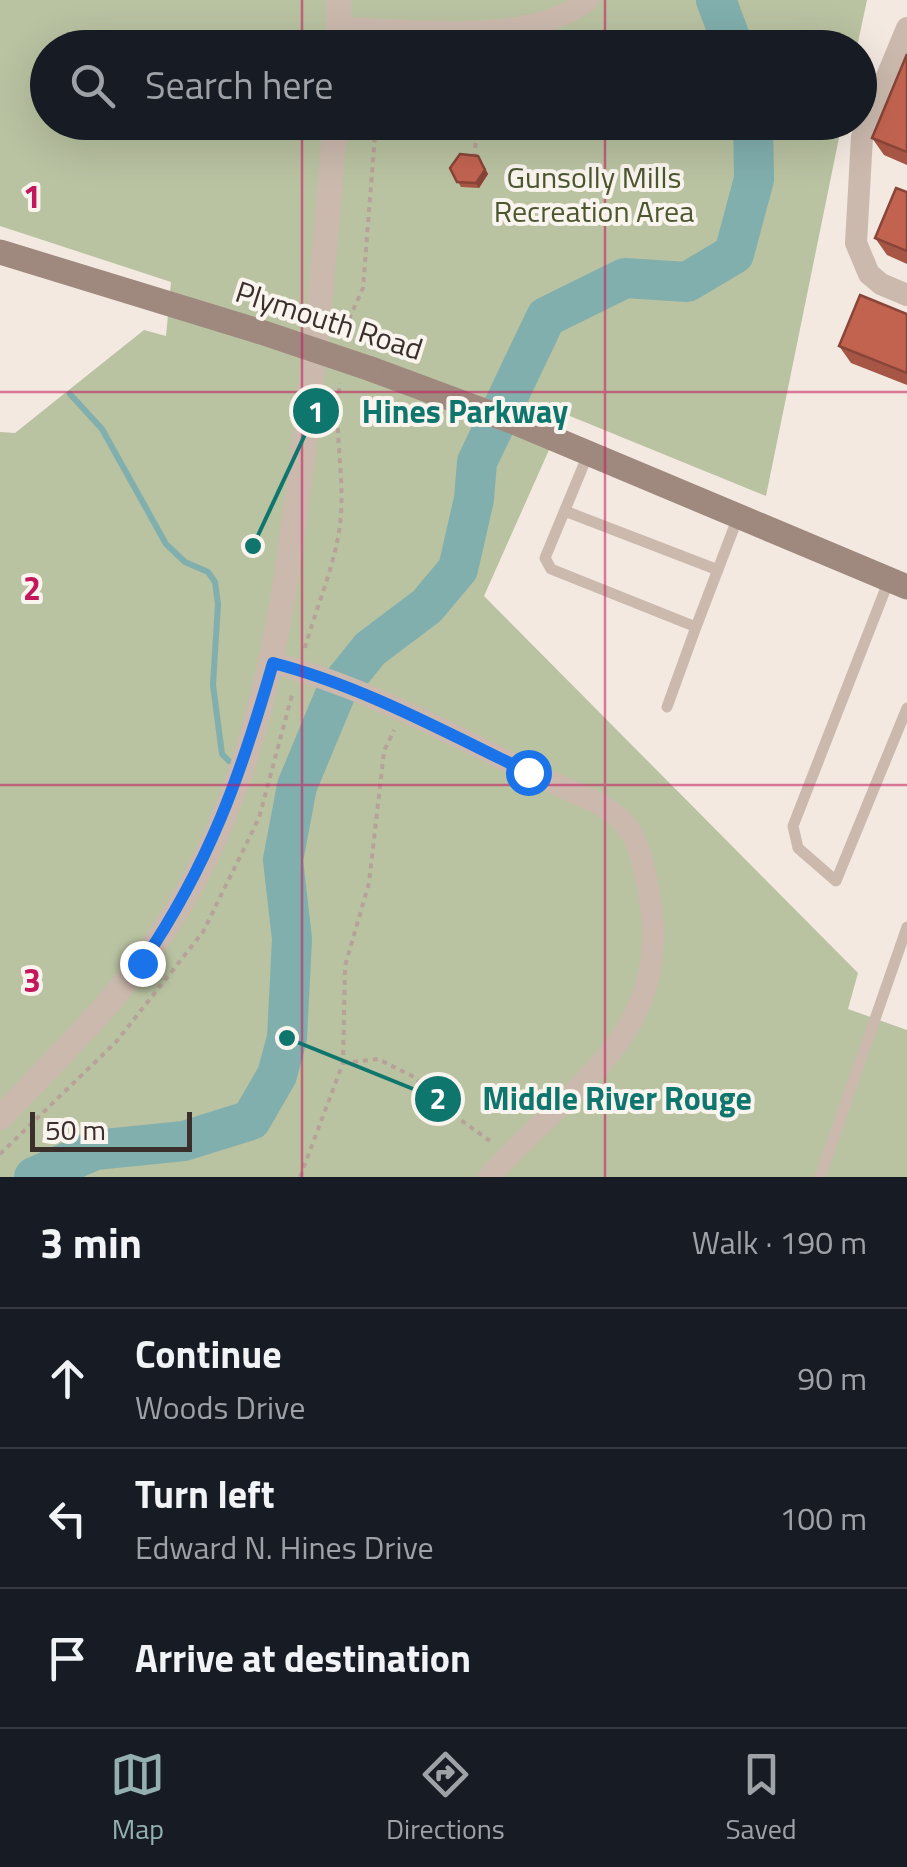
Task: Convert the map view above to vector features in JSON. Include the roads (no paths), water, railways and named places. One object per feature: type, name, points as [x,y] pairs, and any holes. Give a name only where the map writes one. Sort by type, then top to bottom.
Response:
[{"type":"main road","name":"Plymouth Road","points":[[0,252],[258,331],[443,394],[898,584]]},
{"type":"street","points":[[339,0],[339,30]]},
{"type":"street","points":[[471,30],[541,24],[577,9],[588,0]]},
{"type":"street","points":[[877,100],[907,28]]},
{"type":"street","points":[[0,1118],[110,1003],[170,921],[229,804],[273,663],[320,327],[335,140]]},
{"type":"street","points":[[862,140],[856,244],[869,274],[881,284],[907,294]]},
{"type":"street","points":[[273,663],[318,674],[364,694],[621,816],[641,853],[653,950],[642,1000],[630,1026],[597,1072],[489,1177]]},
{"type":"lane","points":[[578,448],[565,510],[545,558],[552,569],[696,628]]},
{"type":"lane","points":[[565,510],[718,570]]},
{"type":"lane","points":[[667,707],[738,516]]},
{"type":"lane","points":[[898,584],[793,826],[798,848],[836,881],[907,708]]},
{"type":"lane","points":[[820,1177],[906,933]]},
{"type":"waterway","points":[[716,0],[727,30]]},
{"type":"waterway","points":[[34,1177],[95,1150],[184,1141],[251,1120],[277,1075],[287,1038],[292,939],[283,860],[297,786],[337,690],[370,649],[427,606],[458,569],[474,499],[477,462],[546,317],[625,278],[687,282],[734,254],[754,179],[753,140]]},
{"type":"waterway","points":[[70,394],[102,429],[166,544],[185,562],[208,572],[215,582],[218,604],[213,685],[222,754],[229,761]]},
{"type":"place","name":"Hines Parkway","points":[[253,546]]},
{"type":"place","name":"Middle River Rouge","points":[[287,1038]]},
{"type":"park label","name":"Gunsolly Mills Recreation Area","points":[[594,195]]}]
